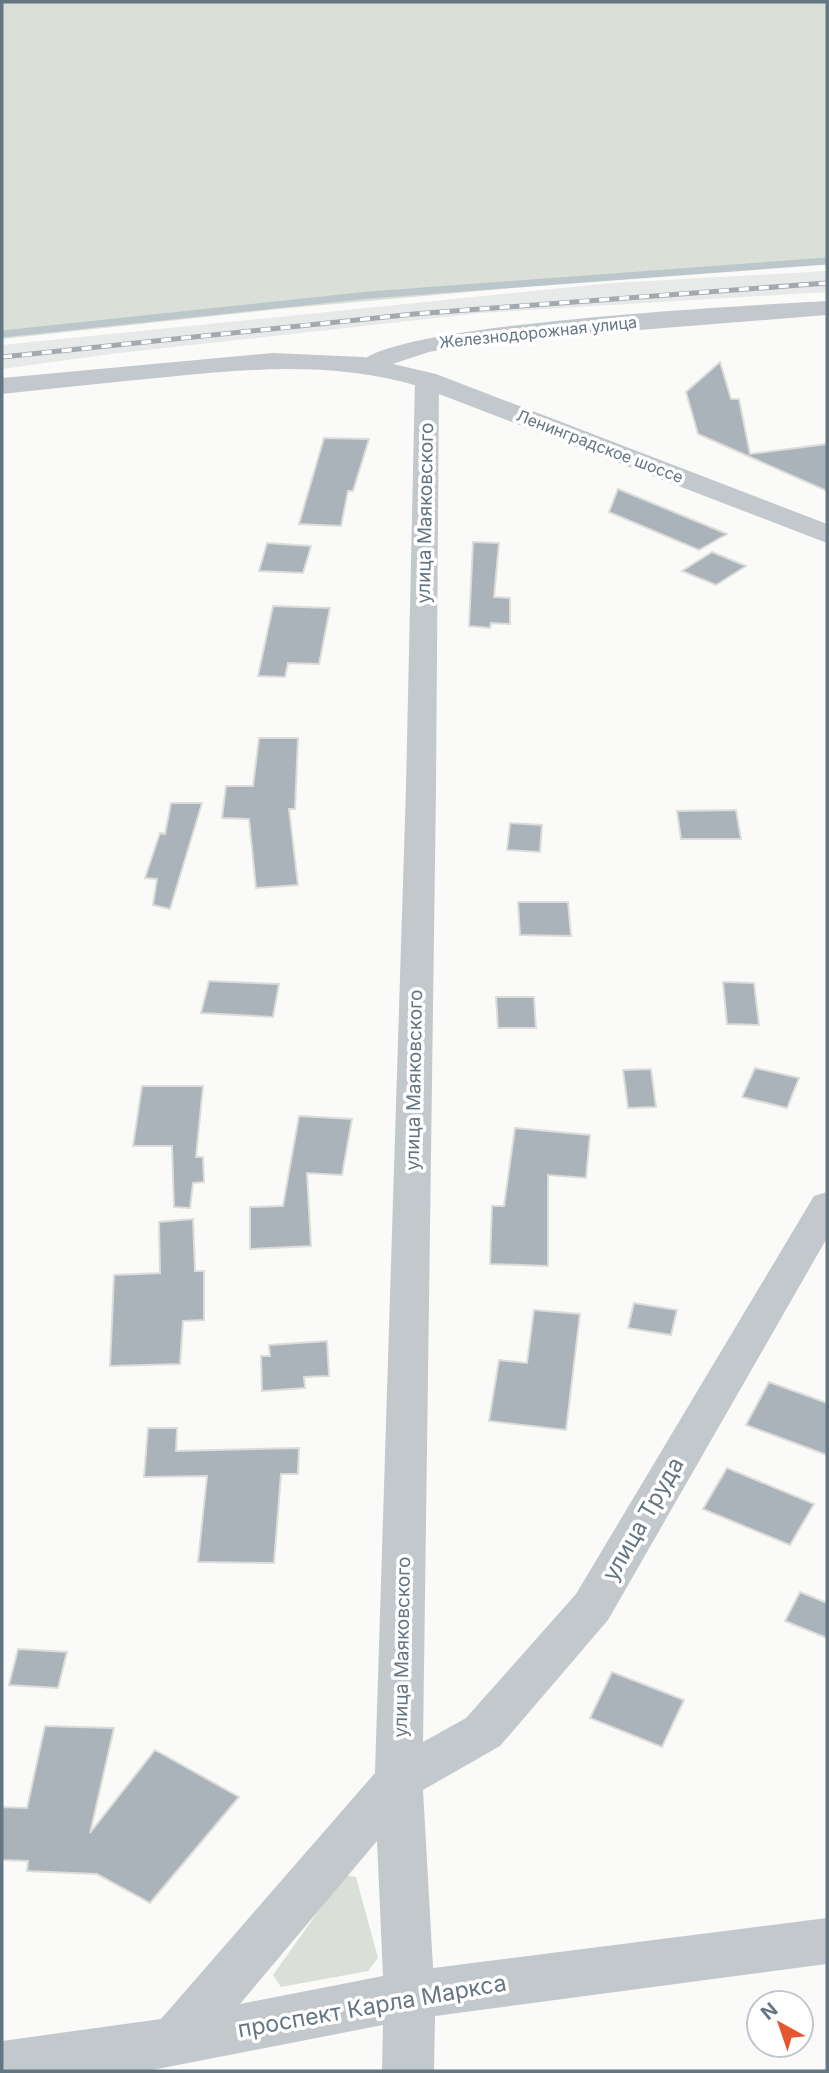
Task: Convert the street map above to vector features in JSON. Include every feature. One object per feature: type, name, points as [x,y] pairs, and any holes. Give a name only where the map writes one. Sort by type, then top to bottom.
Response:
[{"type":"street","name":"Железнодорожная улица","points":[[2,386],[270,360],[327,359],[371,364],[414,346],[443,340],[521,331],[827,308]]},
{"type":"street","name":"Ленинградское шоссе","points":[[371,364],[426,380],[827,534]]},
{"type":"street","name":"улица Маяковского","points":[[408,2071],[409,1995],[399,1780],[420,801],[426,380]]},
{"type":"street","name":"улица Труда","points":[[399,1780],[483,1732],[592,1607],[827,1205]]},
{"type":"street","points":[[175,2042],[399,1780]]},
{"type":"street","name":"проспект Карла Маркса","points":[[2,2067],[175,2042],[409,1995],[827,1941]]},
{"type":"shaded area","points":[[2,2],[827,2],[827,264],[745,267],[279,309],[2,339]]},
{"type":"shaded area","points":[[827,271],[827,292],[481,313],[111,354],[2,369],[2,345],[612,283]]},
{"type":"shaded area","points":[[344,1875],[356,1877],[378,1958],[368,1971],[281,1987],[273,1975]]},
{"type":"building","points":[[720,362],[731,399],[739,399],[750,454],[827,444],[827,491],[698,434],[686,392]]},
{"type":"building","points":[[324,438],[369,439],[353,491],[348,491],[341,526],[299,524]]},
{"type":"building","points":[[618,489],[727,534],[699,550],[609,512]]},
{"type":"building","points":[[473,542],[499,543],[494,597],[510,598],[510,624],[491,623],[490,628],[469,626]]},
{"type":"building","points":[[267,543],[311,546],[303,573],[259,571]]},
{"type":"building","points":[[712,552],[746,566],[716,585],[682,571]]},
{"type":"building","points":[[273,606],[330,608],[319,664],[288,663],[285,677],[258,676]]},
{"type":"building","points":[[259,738],[298,738],[295,809],[289,809],[298,885],[256,888],[249,819],[222,818],[226,786],[253,786]]},
{"type":"building","points":[[171,803],[202,803],[170,909],[153,905],[157,879],[145,878],[160,833],[165,834]]},
{"type":"building","points":[[736,810],[741,839],[681,839],[677,811]]},
{"type":"building","points":[[510,823],[542,825],[540,852],[507,850]]},
{"type":"building","points":[[518,902],[568,902],[571,936],[520,935]]},
{"type":"building","points":[[209,981],[279,984],[273,1017],[201,1013]]},
{"type":"building","points":[[723,982],[754,983],[759,1025],[727,1024]]},
{"type":"building","points":[[496,997],[534,997],[536,1028],[498,1028]]},
{"type":"building","points":[[755,1068],[799,1078],[787,1108],[742,1097]]},
{"type":"building","points":[[651,1069],[656,1107],[628,1108],[623,1070]]},
{"type":"building","points":[[142,1086],[203,1086],[196,1157],[203,1157],[204,1182],[193,1183],[190,1208],[174,1207],[172,1146],[133,1146]]},
{"type":"building","points":[[299,1116],[352,1119],[342,1175],[307,1173],[311,1246],[250,1249],[250,1207],[283,1206]]},
{"type":"building","points":[[515,1128],[590,1135],[586,1178],[548,1175],[548,1266],[490,1264],[492,1206],[504,1206]]},
{"type":"building","points":[[193,1219],[195,1271],[204,1271],[204,1320],[183,1321],[180,1364],[110,1366],[114,1275],[160,1273],[159,1222]]},
{"type":"building","points":[[634,1303],[677,1310],[671,1335],[628,1328]]},
{"type":"building","points":[[534,1310],[580,1314],[566,1430],[489,1421],[499,1360],[527,1363]]},
{"type":"building","points":[[327,1341],[329,1376],[304,1377],[305,1388],[262,1391],[261,1356],[270,1356],[269,1345]]},
{"type":"building","points":[[769,1382],[827,1403],[827,1455],[746,1425]]},
{"type":"building","points":[[148,1428],[177,1428],[176,1451],[299,1448],[298,1474],[281,1474],[274,1563],[198,1562],[207,1476],[144,1477]]},
{"type":"building","points":[[727,1468],[814,1504],[790,1545],[703,1509]]},
{"type":"building","points":[[800,1592],[827,1603],[827,1638],[785,1621]]},
{"type":"building","points":[[18,1649],[67,1652],[58,1688],[9,1685]]},
{"type":"building","points":[[612,1672],[684,1700],[662,1747],[590,1718]]},
{"type":"building","points":[[45,1726],[114,1728],[90,1833],[155,1750],[239,1797],[150,1903],[97,1874],[27,1871],[28,1861],[2,1860],[2,1807],[27,1808]]},
{"type":"waterway","points":[[2,334],[369,295],[827,261]]},
{"type":"railway","points":[[2,357],[414,314],[827,283]]}]
